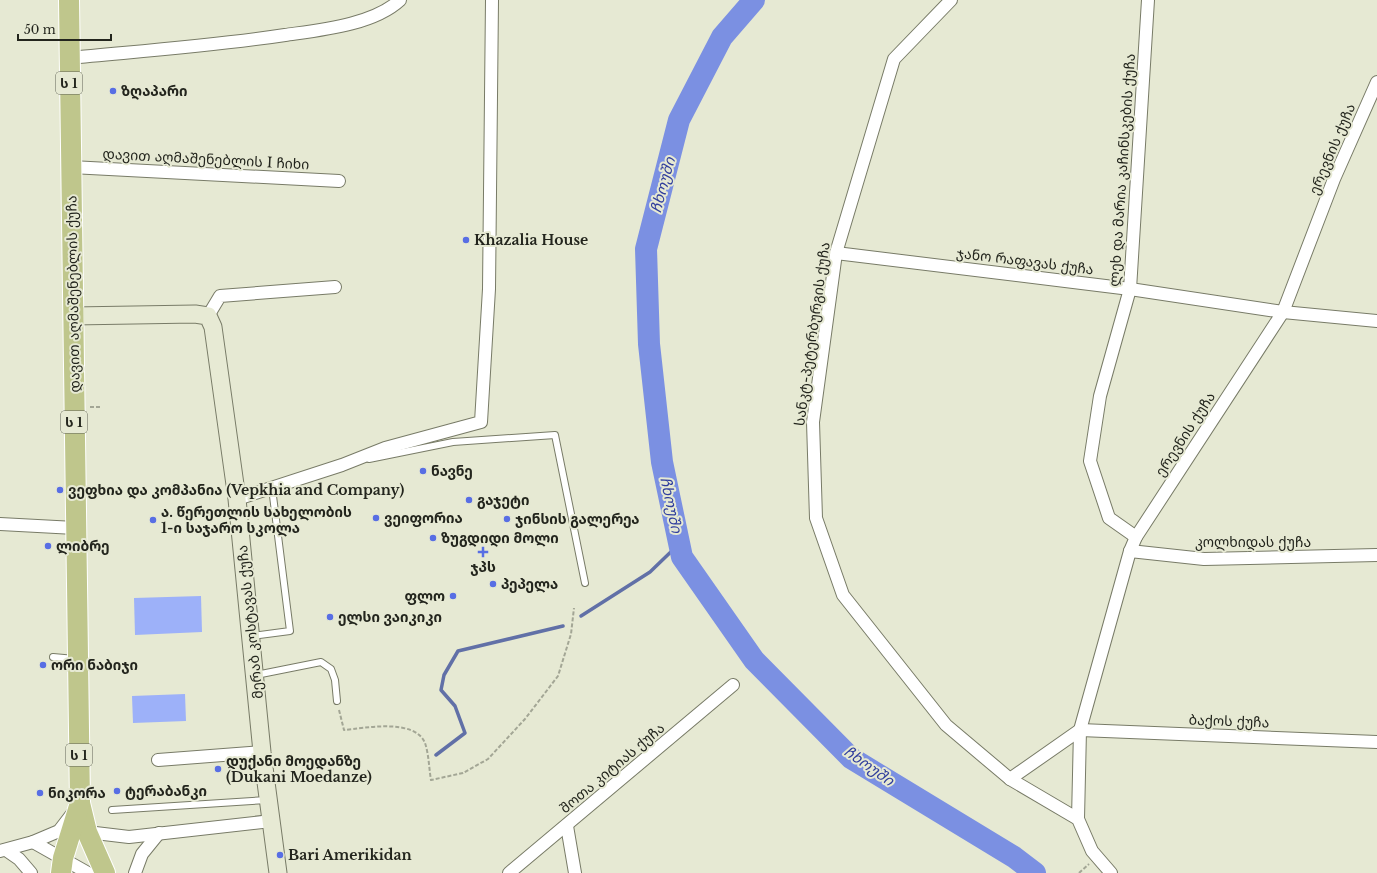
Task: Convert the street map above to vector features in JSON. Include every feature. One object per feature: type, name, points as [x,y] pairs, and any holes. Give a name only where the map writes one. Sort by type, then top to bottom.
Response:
[{"type":"highway","name":"დავით აღმაშენებლის ქუჩა","points":[[69,0],[75,528],[80,804]]},
{"type":"highway","name":"ს 1","points":[[80,804],[73,845],[105,873]]},
{"type":"main road","points":[[73,316],[195,314],[208,316]]},
{"type":"main road","name":"მერაბ კოსტავას ქუჩა","points":[[208,316],[213,327],[237,499],[256,675],[262,752],[278,873]]},
{"type":"street","points":[[69,58],[231,43],[316,30],[361,21],[392,7],[400,0]]},
{"type":"street","points":[[237,499],[342,465],[385,448],[481,422],[489,289],[492,0]]},
{"type":"street","name":"სანკტ-პეტერბურგის ქუჩა","points":[[951,0],[894,59],[836,253],[814,422],[816,518],[843,595],[946,725],[1010,779],[1078,819]]},
{"type":"street","name":"ლეხ და მარია კაჩინსკების ქუჩა","points":[[1136,537],[1109,518],[1090,461],[1100,396],[1130,289],[1148,0]]},
{"type":"street","name":"ერევნის ქუჩა","points":[[1078,819],[1080,730],[1130,551],[1136,537],[1283,312],[1334,179],[1377,82]]},
{"type":"street","name":"დავით აღმაშენებლის I ჩიხი","points":[[71,167],[339,181]]},
{"type":"street","name":"ჯანო რაფავას ქუჩა","points":[[836,253],[1130,289],[1283,312],[1377,321]]},
{"type":"street","points":[[208,316],[220,296],[335,287]]},
{"type":"street","points":[[0,524],[75,528]]},
{"type":"street","name":"კოლხიდას ქუჩა","points":[[1130,551],[1204,559],[1377,555]]},
{"type":"street","name":"შოთა კიტიას ქუჩა","points":[[509,873],[733,685]]},
{"type":"street","points":[[1010,779],[1080,730]]},
{"type":"street","name":"ბაქოს ქუჩა","points":[[1080,730],[1377,742]]},
{"type":"street","points":[[158,760],[262,752]]},
{"type":"street","points":[[37,845],[59,831],[80,804]]},
{"type":"street","points":[[1078,819],[1092,850],[1111,873]]},
{"type":"street","points":[[3,851],[37,845],[73,845],[159,833],[270,821]]},
{"type":"street","points":[[566,826],[575,873]]},
{"type":"street","points":[[135,873],[142,854],[159,833]]},
{"type":"street","points":[[73,845],[88,873]]},
{"type":"street","points":[[3,851],[19,859],[30,873]]},
{"type":"lane","points":[[342,465],[453,442],[555,435],[584,583]]},
{"type":"lane","points":[[252,636],[290,631],[272,488]]},
{"type":"lane","points":[[53,657],[77,659]]},
{"type":"lane","points":[[256,675],[321,662],[332,669],[335,680],[337,701]]},
{"type":"lane","points":[[112,810],[268,800]]},
{"type":"path","points":[[337,701],[344,730],[390,725],[417,733],[425,743],[431,780],[463,773],[488,759],[558,676],[571,634],[574,608]]},
{"type":"shaded area","points":[[201,596],[202,632],[135,635],[134,598]]},
{"type":"shaded area","points":[[185,694],[186,721],[133,723],[132,696]]},
{"type":"waterway","name":"ჩხოუში","points":[[754,0],[722,37],[679,120],[646,249],[649,344],[662,462],[682,557],[754,660],[851,758],[1014,857],[1035,873]]},
{"type":"waterway","points":[[581,616],[650,572],[679,544]]},
{"type":"waterway","points":[[436,755],[465,733],[455,706],[441,690],[444,675],[458,651],[563,626]]},
{"type":"place","name":"ზღაპარი","points":[[113,91]]},
{"type":"place","name":"Khazalia House","points":[[466,240]]},
{"type":"place","name":"ნავნე","points":[[423,471]]},
{"type":"place","name":"ვეფხია და კომპანია (Vepkhia and Company)","points":[[60,490]]},
{"type":"place","name":"გაჯეტი","points":[[469,500]]},
{"type":"place","name":"ვეიფორია","points":[[376,518]]},
{"type":"place","name":"ჯინსის გალერეა","points":[[507,519]]},
{"type":"place","name":"ა. წერეთლის სახელობის 1-ი საჯარო სკოლა","points":[[153,520]]},
{"type":"place","name":"ზუგდიდი მოლი","points":[[433,538]]},
{"type":"place","name":"ლიბრე","points":[[48,546]]},
{"type":"place","name":"ჯპს","points":[[483,552]]},
{"type":"place","name":"პეპელა","points":[[493,584]]},
{"type":"place","name":"ფლო","points":[[453,596]]},
{"type":"place","name":"ელსი ვაიკიკი","points":[[330,617]]},
{"type":"place","name":"ორი ნაბიჯი","points":[[43,665]]},
{"type":"place","name":"დუქანი მოედანზე (Dukani Moedanze)","points":[[218,769]]},
{"type":"place","name":"ტერაბანკი","points":[[117,791]]},
{"type":"place","name":"ნიკორა","points":[[40,793]]},
{"type":"place","name":"Bari Amerikidan","points":[[280,855]]}]
